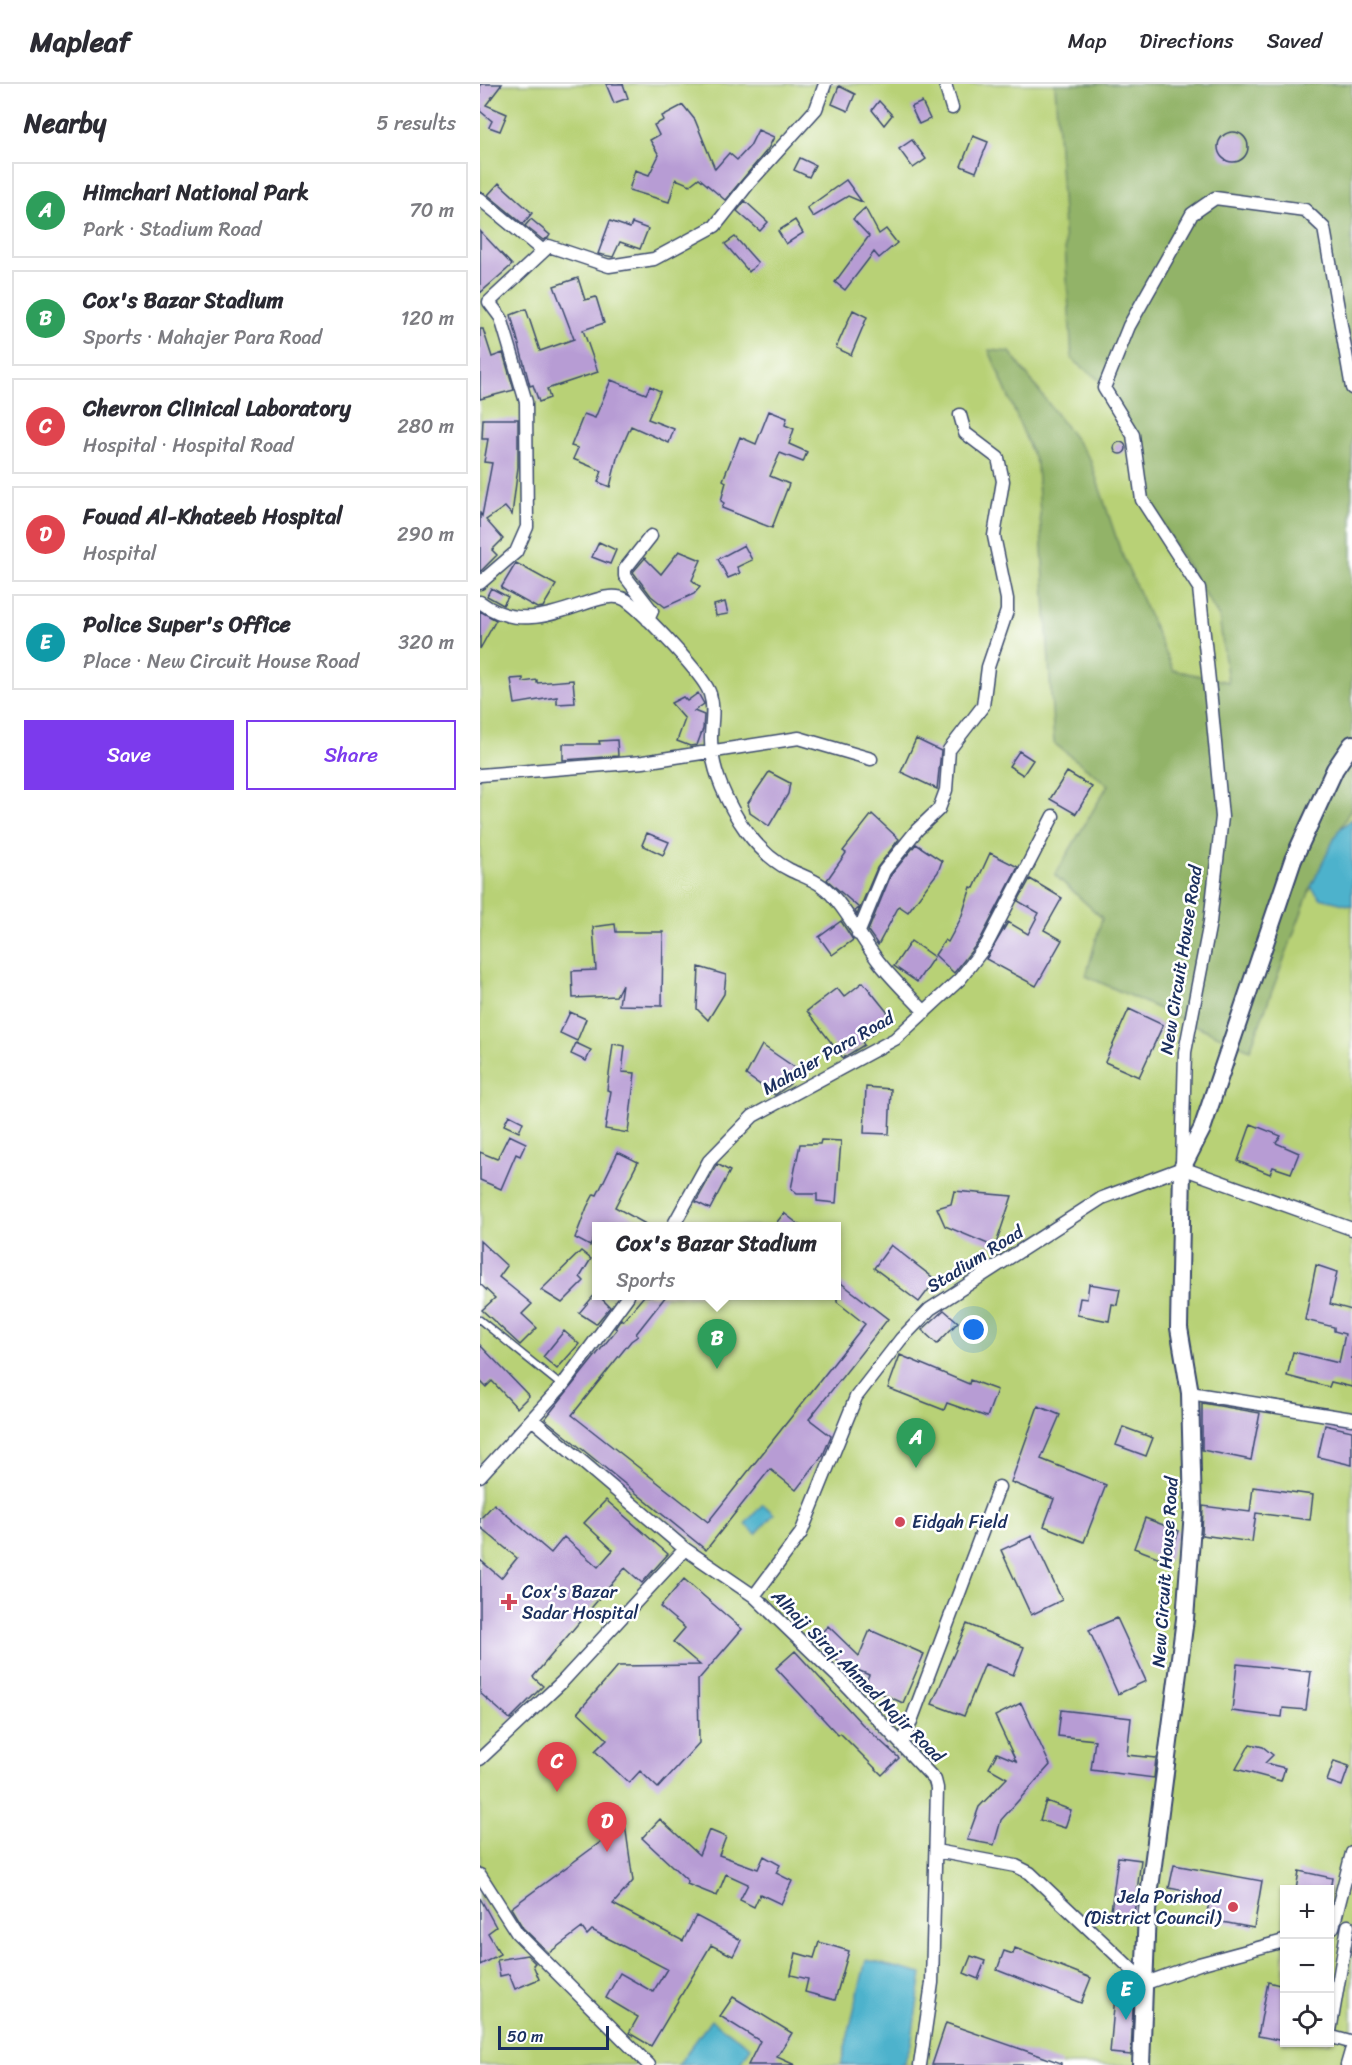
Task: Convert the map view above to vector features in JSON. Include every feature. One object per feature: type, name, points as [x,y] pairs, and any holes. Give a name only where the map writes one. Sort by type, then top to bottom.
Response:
[{"type":"street","points":[[480,583],[516,552],[527,528],[526,402],[501,318],[484,299],[549,246],[609,266],[654,259],[715,226],[749,183],[816,110],[825,84]]},
{"type":"street","points":[[945,84],[952,108]]},
{"type":"street","name":"New Circuit House Road","points":[[1141,2065],[1146,1983],[1147,1911],[1185,1619],[1192,1511],[1190,1393],[1179,1328],[1185,1052],[1210,922],[1222,817],[1199,588],[1142,500],[1133,435],[1104,388],[1129,326],[1192,214],[1215,198],[1305,210],[1324,228],[1352,388]]},
{"type":"street","points":[[480,199],[543,251]]},
{"type":"street","points":[[858,934],[884,871],[917,830],[939,808],[946,790],[949,750],[983,706],[988,666],[1007,611],[1007,599],[994,536],[1004,481],[998,458],[965,433],[960,415]]},
{"type":"street","points":[[648,620],[652,611],[625,576],[625,569],[651,536]]},
{"type":"street","points":[[480,602],[508,617],[548,616],[611,596],[625,599],[648,620],[704,679],[713,707],[711,752],[722,787],[745,830],[767,855],[787,869],[823,886],[880,963],[925,1012]]},
{"type":"street","points":[[480,775],[644,762],[798,738],[871,759]]},
{"type":"street","points":[[1352,744],[1335,769],[1293,860],[1202,1129],[1182,1168],[1352,1229]]},
{"type":"street","name":"Mahajer Para Road","points":[[676,1222],[709,1161],[753,1116],[895,1040],[960,979],[987,944],[1053,816]]},
{"type":"street","name":"Stadium Road","points":[[754,1596],[801,1533],[856,1397],[922,1316],[951,1293],[1102,1198],[1182,1168]]},
{"type":"street","points":[[480,1476],[562,1386],[625,1300]]},
{"type":"street","points":[[1190,1393],[1352,1419]]},
{"type":"street","name":"Alhajj Siraj Ahmed Najir Road","points":[[532,1419],[685,1549],[754,1596],[841,1680],[935,1780],[938,1788],[932,1983],[920,2065]]},
{"type":"street","points":[[902,1744],[999,1487]]},
{"type":"street","points":[[480,1759],[562,1682],[685,1549]]},
{"type":"street","points":[[936,1851],[1016,1866],[1030,1874],[1146,1983],[1199,1964],[1280,1942]]},
{"type":"street","points":[[1334,1917],[1352,1853]]},
{"type":"street","points":[[480,1875],[517,1933],[649,2065]]},
{"type":"street","points":[[1334,1928],[1350,1925],[1334,2007]]},
{"type":"street","points":[[1334,2038],[1350,2042],[1352,2047],[1347,2065]]},
{"type":"lane","points":[[480,1320],[562,1386]]},
{"type":"green space","points":[[480,84],[1245,84],[1330,846],[1352,806],[1352,2065],[480,2065]]},
{"type":"green space","points":[[1055,84],[1352,84],[1352,806],[1311,887],[1250,1050],[1086,976],[1102,918],[1055,875],[1108,785],[1054,743],[1037,465],[989,350],[1010,352],[1090,459],[1121,552],[1173,670],[1228,682],[1219,617],[1146,498],[1137,436],[1107,386],[1072,359]]},
{"type":"water","points":[[1352,819],[1352,906],[1320,898],[1311,887],[1338,831]]},
{"type":"water","points":[[763,1504],[774,1514],[756,1534],[745,1524]]},
{"type":"water","points":[[866,1960],[922,1974],[911,2044],[903,2065],[841,2065]]},
{"type":"water","points":[[711,2020],[751,2047],[739,2065],[678,2065]]},
{"type":"building","points":[[480,84],[502,84],[486,105],[507,114],[500,131],[489,127],[492,121],[480,111]]},
{"type":"building","points":[[606,84],[623,84],[628,98],[614,103]]},
{"type":"building","points":[[839,86],[855,94],[848,111],[832,104]]},
{"type":"building","points":[[879,101],[892,115],[884,125],[872,110]]},
{"type":"building","points":[[922,102],[930,119],[919,124],[911,107]]},
{"type":"building","points":[[683,105],[695,120],[715,169],[729,153],[737,160],[750,146],[758,130],[774,137],[768,149],[725,200],[699,178],[690,185],[676,179],[669,202],[629,190],[635,170],[649,175],[659,155],[650,140],[659,135],[654,125],[664,120],[662,116]]},
{"type":"building","points":[[1233,132],[1243,137],[1248,147],[1243,157],[1233,162],[1223,157],[1218,147],[1223,137]]},
{"type":"building","points":[[973,136],[988,142],[976,172],[961,166]]},
{"type":"building","points":[[912,140],[926,159],[913,168],[899,149]]},
{"type":"building","points":[[800,158],[815,165],[809,177],[794,170]]},
{"type":"building","points":[[846,180],[862,202],[848,196],[813,217],[807,208]]},
{"type":"building","points":[[499,183],[532,213],[523,224],[488,195]]},
{"type":"building","points":[[745,201],[768,222],[760,231],[737,211]]},
{"type":"building","points":[[865,208],[879,234],[886,229],[897,243],[879,258],[874,252],[845,290],[835,282],[869,236],[853,219]]},
{"type":"building","points":[[531,219],[550,235],[548,238],[543,240],[525,226]]},
{"type":"building","points":[[795,220],[803,233],[786,244],[778,231]]},
{"type":"building","points":[[610,221],[630,228],[632,223],[648,229],[640,249],[620,242],[613,257],[598,254]]},
{"type":"building","points":[[480,231],[512,265],[480,293]]},
{"type":"building","points":[[735,237],[758,263],[749,272],[725,244]]},
{"type":"building","points":[[578,278],[585,300],[596,297],[604,323],[583,330],[598,372],[547,389],[550,398],[539,402],[533,385],[530,386],[511,315],[526,309],[540,351],[574,339],[554,286]]},
{"type":"building","points":[[853,310],[867,317],[851,355],[836,348]]},
{"type":"building","points":[[480,329],[483,329],[492,357],[503,353],[514,390],[480,399]]},
{"type":"building","points":[[611,380],[646,394],[650,386],[660,391],[648,419],[674,429],[669,443],[631,426],[617,458],[610,487],[598,482],[602,471],[573,459],[578,448],[571,446],[584,414],[595,418]]},
{"type":"building","points":[[769,411],[787,418],[785,425],[794,429],[789,444],[807,452],[803,462],[780,453],[770,476],[789,484],[772,528],[722,508],[724,503],[721,501],[726,482],[723,480],[740,437],[756,444]]},
{"type":"building","points":[[483,419],[518,419],[518,467],[512,515],[505,507],[486,520],[503,539],[492,550],[497,555],[480,572],[480,513],[482,516],[492,463],[484,462],[488,439],[482,439]]},
{"type":"building","points":[[1122,442],[1126,448],[1122,454],[1118,454],[1114,446]]},
{"type":"building","points":[[599,542],[616,550],[610,564],[592,557]]},
{"type":"building","points":[[744,545],[752,560],[737,567],[740,573],[728,578],[718,559]]},
{"type":"building","points":[[679,551],[701,560],[692,580],[700,587],[694,594],[665,607],[651,596],[633,572],[645,558],[661,574]]},
{"type":"building","points":[[516,563],[556,585],[543,607],[537,608],[501,588]]},
{"type":"building","points":[[491,588],[508,597],[503,605],[487,596]]},
{"type":"building","points":[[725,602],[728,614],[716,616],[714,605]]},
{"type":"building","points":[[480,611],[496,620],[480,649]]},
{"type":"building","points":[[523,678],[523,682],[537,680],[537,683],[573,680],[575,703],[557,704],[557,697],[515,704],[511,679]]},
{"type":"building","points":[[698,693],[704,704],[694,711],[704,715],[703,729],[697,745],[690,746],[677,741],[685,719],[671,703],[683,697],[687,701]]},
{"type":"building","points":[[916,739],[941,751],[937,789],[901,772]]},
{"type":"building","points":[[617,740],[618,756],[563,760],[563,744],[600,744],[599,741]]},
{"type":"building","points":[[1019,751],[1033,760],[1023,775],[1009,766]]},
{"type":"building","points":[[769,772],[790,783],[788,794],[769,826],[750,813],[748,803]]},
{"type":"building","points":[[1067,772],[1092,787],[1076,814],[1050,799]]},
{"type":"building","points":[[872,814],[899,839],[877,868],[857,915],[855,911],[859,908],[827,880],[846,853],[843,851]]},
{"type":"building","points":[[647,833],[669,842],[663,855],[642,845]]},
{"type":"building","points":[[916,844],[942,861],[938,872],[908,912],[899,906],[878,945],[868,931],[891,875]]},
{"type":"building","points":[[990,853],[1018,867],[980,940],[954,973],[935,955],[945,940],[948,942],[961,918],[971,887],[974,888]]},
{"type":"building","points":[[1030,879],[1062,898],[1044,930],[1062,940],[1036,986],[986,959],[1008,922],[1028,934],[1039,913],[1018,901]]},
{"type":"building","points":[[841,921],[853,940],[832,955],[819,937]]},
{"type":"building","points":[[615,924],[616,932],[663,932],[662,1006],[619,1005],[622,984],[616,996],[573,998],[572,971],[596,970],[593,927]]},
{"type":"building","points":[[911,941],[934,957],[917,982],[894,966]]},
{"type":"building","points":[[699,967],[726,975],[724,994],[708,1020],[697,1009]]},
{"type":"building","points":[[863,982],[892,1018],[862,1042],[864,1045],[843,1058],[807,1011],[837,988],[844,997]]},
{"type":"building","points":[[1129,1009],[1163,1025],[1139,1077],[1105,1062]]},
{"type":"building","points":[[570,1012],[586,1019],[577,1041],[560,1033]]},
{"type":"building","points":[[576,1043],[591,1050],[586,1061],[571,1054]]},
{"type":"building","points":[[613,1044],[625,1046],[622,1072],[635,1073],[628,1133],[605,1129],[611,1091],[607,1090]]},
{"type":"building","points":[[762,1045],[797,1069],[790,1084],[775,1095],[746,1075]]},
{"type":"building","points":[[866,1087],[891,1089],[889,1134],[864,1133]]},
{"type":"building","points":[[509,1115],[523,1122],[519,1132],[504,1125]]},
{"type":"building","points":[[1251,1124],[1281,1136],[1276,1143],[1299,1153],[1291,1173],[1273,1167],[1270,1174],[1238,1161]]},
{"type":"building","points":[[509,1135],[526,1143],[520,1156],[516,1154],[501,1189],[480,1180],[480,1152],[497,1159]]},
{"type":"building","points":[[821,1140],[841,1141],[836,1203],[817,1201],[817,1194],[797,1194],[791,1189],[800,1144],[820,1144]]},
{"type":"building","points":[[618,1152],[638,1162],[615,1207],[642,1222],[592,1222],[590,1246],[575,1238],[587,1207],[594,1194],[597,1195]]},
{"type":"building","points":[[717,1164],[730,1171],[710,1209],[696,1202]]},
{"type":"building","points":[[954,1191],[1012,1196],[995,1247],[945,1226],[937,1208],[951,1204]]},
{"type":"building","points":[[784,1213],[796,1222],[777,1222]]},
{"type":"building","points":[[480,1241],[507,1266],[499,1277],[532,1304],[522,1314],[537,1328],[520,1345],[482,1310],[495,1298],[480,1284]]},
{"type":"building","points":[[891,1245],[936,1280],[919,1302],[874,1268]]},
{"type":"building","points":[[581,1251],[591,1259],[580,1277],[584,1281],[562,1303],[541,1290]]},
{"type":"building","points":[[1316,1265],[1337,1272],[1330,1304],[1352,1310],[1352,1387],[1331,1382],[1329,1387],[1287,1376],[1293,1352],[1339,1363],[1345,1334],[1334,1331],[1334,1327],[1305,1320]]},
{"type":"building","points":[[841,1283],[888,1319],[809,1419],[831,1436],[823,1455],[796,1490],[770,1469],[706,1550],[545,1419],[617,1329],[615,1328],[621,1319],[623,1321],[641,1300],[663,1300],[636,1334],[638,1336],[631,1341],[572,1415],[708,1522],[865,1324],[837,1302],[841,1300]]},
{"type":"building","points":[[1089,1284],[1120,1289],[1117,1305],[1112,1304],[1109,1321],[1077,1315],[1080,1298],[1087,1299]]},
{"type":"building","points":[[592,1298],[592,1300],[603,1300],[610,1307],[596,1324],[579,1313]]},
{"type":"building","points":[[944,1310],[958,1322],[937,1344],[922,1330]]},
{"type":"building","points":[[564,1331],[579,1344],[557,1369],[543,1357]]},
{"type":"building","points":[[480,1345],[529,1396],[517,1408],[492,1381],[486,1387],[480,1381]]},
{"type":"building","points":[[900,1355],[969,1384],[970,1380],[997,1390],[987,1417],[947,1403],[944,1410],[888,1388]]},
{"type":"building","points":[[1202,1403],[1260,1413],[1251,1460],[1202,1450]]},
{"type":"building","points":[[1038,1406],[1060,1415],[1041,1459],[1106,1485],[1084,1542],[1044,1526],[1054,1499],[1011,1482]]},
{"type":"building","points":[[1325,1425],[1352,1431],[1352,1465],[1318,1457]]},
{"type":"building","points":[[1123,1427],[1153,1438],[1146,1456],[1116,1445]]},
{"type":"building","points":[[1253,1487],[1313,1495],[1310,1520],[1256,1513],[1252,1542],[1202,1535],[1203,1506],[1250,1512]]},
{"type":"building","name":"Cox's Bazar Sadar Hospital","points":[[606,1500],[668,1554],[642,1583],[625,1568],[533,1677],[543,1686],[510,1719],[480,1693],[480,1560],[501,1578],[517,1558],[480,1527],[480,1519],[494,1504],[551,1553],[564,1537],[598,1567],[613,1550],[584,1523]]},
{"type":"building","points":[[1145,1518],[1179,1531],[1168,1561],[1134,1548]]},
{"type":"building","points":[[1032,1536],[1062,1600],[1031,1615],[1001,1550]]},
{"type":"building","points":[[684,1579],[742,1629],[698,1680],[699,1743],[658,1788],[640,1771],[629,1783],[595,1751],[607,1739],[578,1712],[618,1666],[700,1665],[673,1642],[685,1628],[660,1607]]},
{"type":"building","points":[[1117,1618],[1146,1681],[1118,1694],[1089,1630]]},
{"type":"building","points":[[967,1624],[1024,1647],[1013,1675],[985,1664],[964,1716],[932,1704]]},
{"type":"building","points":[[828,1626],[859,1656],[870,1630],[924,1654],[903,1703],[864,1686],[869,1675],[839,1662],[815,1639]]},
{"type":"building","points":[[795,1651],[862,1724],[899,1758],[882,1775],[840,1733],[838,1735],[776,1668]]},
{"type":"building","points":[[1237,1664],[1311,1672],[1306,1710],[1283,1708],[1282,1717],[1232,1711]]},
{"type":"building","points":[[1021,1703],[1050,1765],[1001,1820],[994,1845],[967,1840],[979,1807],[1007,1778],[989,1768],[997,1753],[1016,1761],[995,1716]]},
{"type":"building","points":[[1061,1710],[1131,1718],[1127,1755],[1156,1758],[1154,1778],[1091,1770],[1095,1740],[1058,1736]]},
{"type":"building","points":[[1250,1744],[1263,1747],[1273,1755],[1265,1763],[1285,1768],[1281,1781],[1236,1769]]},
{"type":"building","points":[[1334,1761],[1349,1766],[1342,1786],[1327,1781]]},
{"type":"building","points":[[1046,1801],[1071,1810],[1065,1828],[1040,1820]]},
{"type":"building","points":[[660,1819],[699,1855],[709,1830],[726,1837],[719,1855],[758,1869],[764,1856],[780,1865],[776,1873],[792,1881],[781,1904],[760,1894],[754,1907],[740,1900],[748,1884],[726,1874],[717,1896],[687,1884],[688,1881],[642,1838]]},
{"type":"building","points":[[625,1824],[633,1881],[613,1904],[683,1941],[696,1916],[741,1940],[733,1956],[711,1945],[651,2046],[629,2033],[638,2017],[606,1998],[620,1973],[653,1992],[667,1969],[592,1930],[587,1935],[582,1928],[549,1953],[523,1928],[511,1908]]},
{"type":"building","points":[[1118,1857],[1141,1860],[1134,1914],[1111,1911]]},
{"type":"building","name":"Jela Porishod (District Council)","points":[[1174,1865],[1262,1881],[1254,1928],[1206,1919],[1210,1896],[1169,1888]]},
{"type":"building","points":[[1299,1871],[1332,1878],[1331,1885],[1297,1885]]},
{"type":"building","points":[[480,1898],[496,1927],[488,1933],[500,1954],[480,1965]]},
{"type":"building","points":[[819,1942],[849,1951],[835,2000],[805,1992],[808,1979],[791,1975],[796,1953],[814,1958]]},
{"type":"building","points":[[1015,1948],[1091,1978],[1081,2003],[997,1970],[1004,1951],[1013,1954]]},
{"type":"building","points":[[527,1955],[535,1963],[533,1965],[539,1979],[515,1989],[509,1974],[500,1976],[497,1960]]},
{"type":"building","points":[[971,1956],[985,1961],[978,1979],[964,1973]]},
{"type":"building","points":[[1268,1982],[1280,1985],[1280,2040],[1258,2036]]},
{"type":"building","points":[[1116,1984],[1134,1986],[1131,2055],[1110,2053]]},
{"type":"building","points":[[733,1997],[792,2033],[777,2057],[795,2065],[748,2065],[760,2041],[720,2016]]},
{"type":"building","points":[[946,2023],[1061,2063],[1061,2065],[932,2065]]},
{"type":"place","name":"Cox's Bazar Stadium","points":[[717,1369]]},
{"type":"place","name":"Himchari National Park","points":[[916,1468]]},
{"type":"place","name":"Eidgah Field","points":[[900,1522]]},
{"type":"place","name":"Cox's Bazar Sadar Hospital","points":[[509,1602]]},
{"type":"place","name":"Chevron Clinical Laboratory","points":[[557,1792]]},
{"type":"place","name":"Fouad Al-Khateeb Hospital","points":[[607,1852]]},
{"type":"place","name":"Jela Porishod (District Council)","points":[[1233,1907]]},
{"type":"place","name":"Police Super's Office","points":[[1126,2020]]}]
